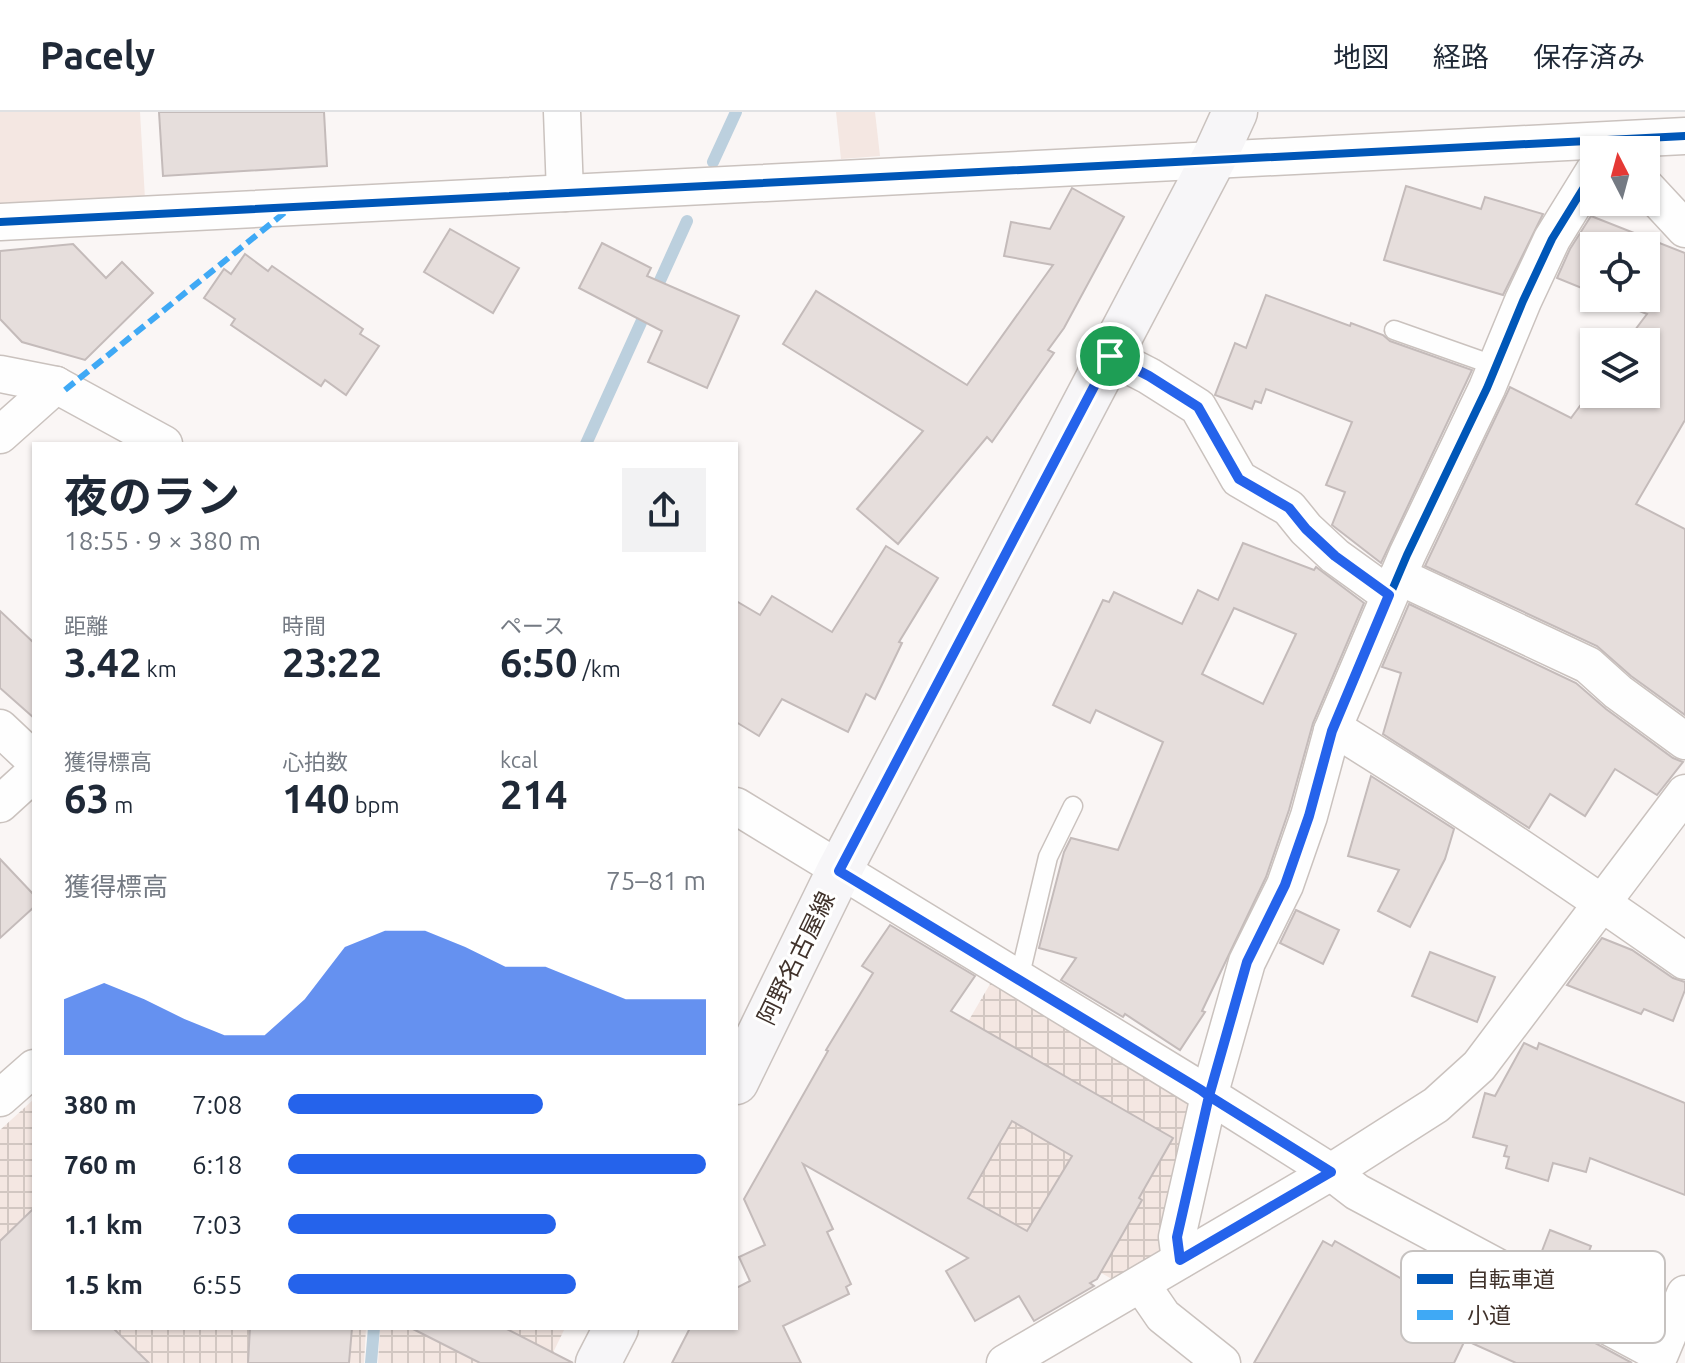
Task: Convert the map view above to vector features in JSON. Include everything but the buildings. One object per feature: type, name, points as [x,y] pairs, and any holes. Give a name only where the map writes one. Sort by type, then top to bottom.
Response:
[{"type":"main road","name":"阿野名古屋線","points":[[738,1078],[839,871],[1214,158],[1235,112]]},
{"type":"main road","points":[[598,1363],[615,1330]]},
{"type":"street","points":[[562,112],[565,193]]},
{"type":"street","points":[[1660,141],[1685,136]]},
{"type":"street","points":[[0,222],[1214,158],[1580,152]]},
{"type":"street","points":[[1180,1260],[1177,1237],[1209,1096],[1247,962],[1285,885],[1309,816],[1332,731],[1394,585],[1552,239],[1580,193]]},
{"type":"street","points":[[1660,202],[1685,229]]},
{"type":"street","points":[[1110,356],[1198,407],[1239,479],[1289,508],[1335,556],[1394,585],[1588,665],[1618,692],[1685,741]]},
{"type":"street","points":[[0,374],[56,385],[160,442]]},
{"type":"street","points":[[0,435],[56,385]]},
{"type":"street","points":[[0,728],[32,758]]},
{"type":"street","points":[[1332,731],[1342,733],[1415,778],[1685,961]]},
{"type":"street","points":[[0,804],[32,775]]},
{"type":"street","points":[[1005,1363],[1331,1172],[1436,1105],[1479,1066],[1685,793]]},
{"type":"street","points":[[738,807],[1209,1096],[1331,1172],[1357,1192],[1467,1251]]},
{"type":"street","points":[[0,1098],[32,1070]]},
{"type":"street","points":[[1141,1284],[1163,1316],[1222,1363]]},
{"type":"street","points":[[1665,1342],[1685,1294]]},
{"type":"street","points":[[1639,1343],[1660,1354],[1665,1343]]},
{"type":"lane","points":[[1394,330],[1496,366]]},
{"type":"lane","points":[[1019,979],[1048,857],[1073,806]]},
{"type":"shaded area","points":[[0,112],[140,112],[145,199],[0,207]]},
{"type":"shaded area","points":[[836,112],[875,112],[880,156],[841,159]]},
{"type":"shaded area","points":[[993,979],[1198,1104],[1168,1251],[1117,1282],[891,1153]]},
{"type":"shaded area","points":[[32,1101],[32,1330],[366,1330],[364,1363],[0,1363],[0,1130]]},
{"type":"shaded area","points":[[380,1330],[564,1330],[548,1363],[378,1363]]},
{"type":"waterway","points":[[713,162],[736,112]]},
{"type":"waterway","points":[[587,442],[687,221]]},
{"type":"waterway","points":[[371,1363],[374,1330]]},
{"type":"marked path","points":[[65,390],[289,209]]},
{"type":"cycle path","points":[[0,222],[1685,136]]},
{"type":"cycle path","points":[[1180,1260],[1177,1237],[1209,1096],[1247,962],[1285,885],[1309,816],[1332,731],[1407,555],[1487,388],[1523,301],[1552,239],[1580,194]]},
{"type":"route","points":[[1110,356],[839,871],[1201,1090],[1209,1096],[1331,1172],[1180,1260],[1177,1237],[1209,1096],[1247,962],[1285,885],[1309,816],[1332,731],[1389,595],[1335,556],[1289,508],[1239,479],[1198,407],[1110,356]]}]
